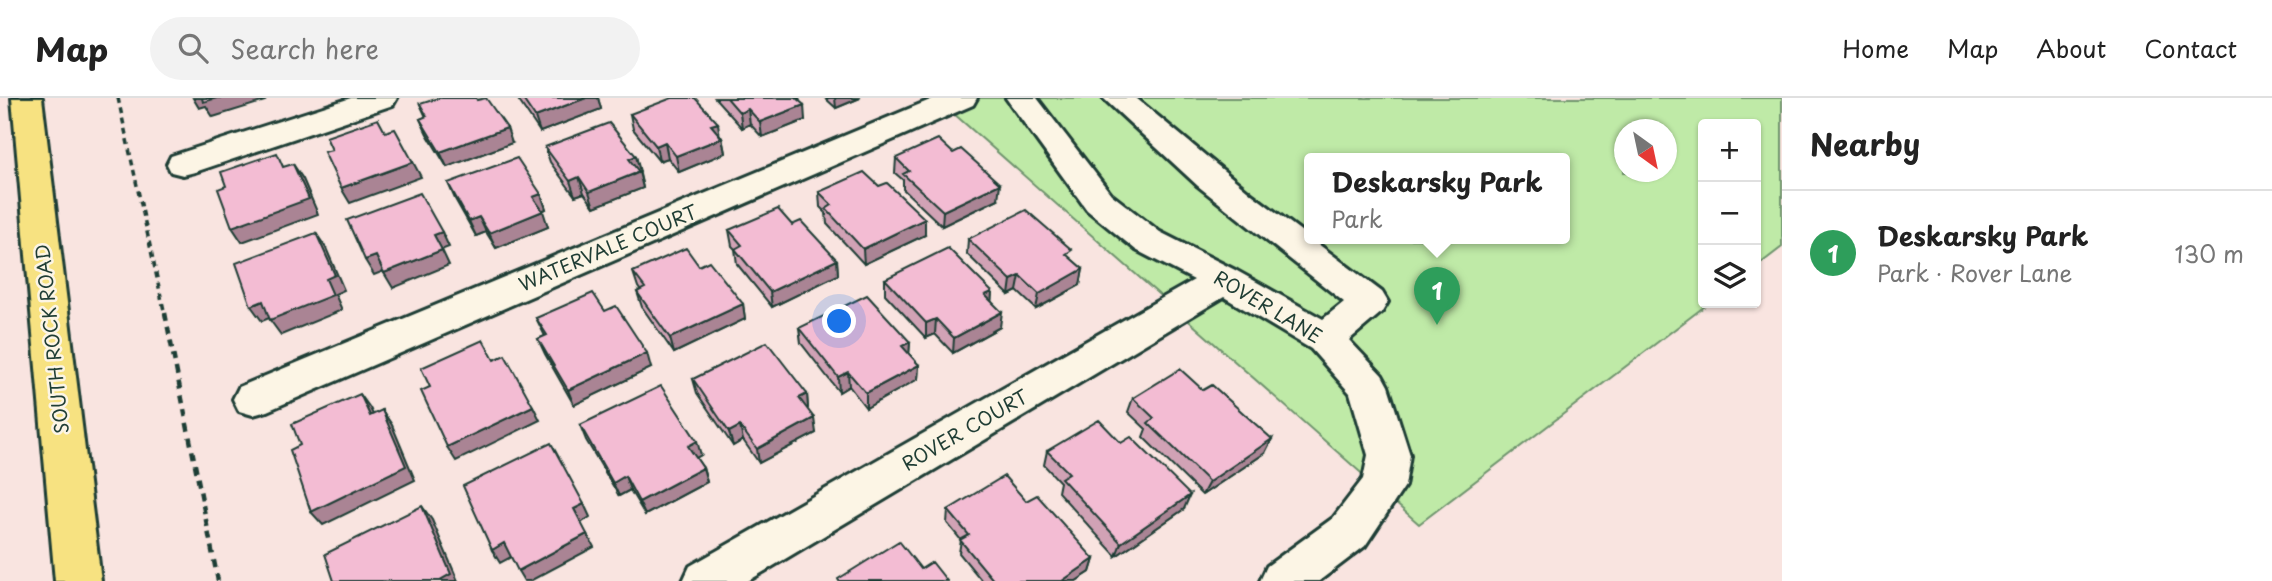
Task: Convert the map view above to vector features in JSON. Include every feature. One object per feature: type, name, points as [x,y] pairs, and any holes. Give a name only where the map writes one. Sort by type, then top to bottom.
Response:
[{"type":"main road","name":"SOUTH ROCK ROAD","points":[[27,98],[78,581]]},
{"type":"street","points":[[183,164],[382,98]]},
{"type":"street","name":"WATERVALE COURT","points":[[253,399],[962,98]]},
{"type":"street","name":"ROVER LANE","points":[[1021,98],[1099,202],[1147,241],[1224,280],[1325,339],[1368,386],[1389,455],[1382,486],[1349,532],[1283,581]]},
{"type":"street","points":[[1118,98],[1241,205],[1369,302],[1325,339]]},
{"type":"street","name":"ROVER COURT","points":[[706,581],[1224,280]]},
{"type":"path","points":[[118,98],[148,227],[218,581]]},
{"type":"green space","points":[[936,98],[1782,98],[1782,247],[1761,263],[1761,119],[1698,119],[1698,308],[1702,308],[1419,524]]},
{"type":"building","points":[[439,98],[486,98],[507,128],[440,152],[420,119],[427,116],[420,104]]},
{"type":"building","points":[[522,98],[586,98],[535,117]]},
{"type":"building","points":[[672,98],[695,98],[718,123],[711,125],[722,138],[676,156],[665,142],[656,146],[630,114]]},
{"type":"building","points":[[727,98],[796,98],[804,105],[760,122],[748,109],[740,113]]},
{"type":"building","points":[[378,119],[385,132],[395,129],[413,162],[341,188],[324,152],[332,150],[326,137]]},
{"type":"building","points":[[609,123],[636,156],[629,159],[639,172],[589,192],[579,177],[570,181],[545,147]]},
{"type":"building","points":[[938,139],[953,153],[961,149],[1000,184],[943,211],[903,174],[909,171],[896,158]]},
{"type":"building","points":[[277,153],[283,167],[293,164],[309,199],[232,227],[218,189],[226,186],[221,172]]},
{"type":"building","points":[[517,158],[541,194],[533,197],[543,211],[489,233],[479,217],[469,221],[448,183]]},
{"type":"building","points":[[864,172],[879,186],[887,183],[925,219],[863,249],[826,209],[832,205],[819,192]]},
{"type":"building","points":[[420,193],[442,232],[434,235],[442,250],[384,273],[376,256],[365,260],[347,220]]},
{"type":"building","points":[[778,209],[792,225],[801,221],[837,260],[770,292],[735,249],[742,245],[729,230]]},
{"type":"building","points":[[1026,210],[1072,250],[1066,254],[1083,269],[1039,294],[1020,276],[1011,280],[968,239]]},
{"type":"building","points":[[316,233],[335,275],[326,279],[333,295],[270,320],[263,301],[251,306],[236,263]]},
{"type":"building","points":[[686,248],[699,266],[709,261],[743,304],[670,338],[637,292],[645,288],[633,272]]},
{"type":"building","points":[[948,248],[992,292],[985,295],[1002,312],[954,338],[936,319],[926,323],[885,279]]},
{"type":"building","points":[[593,293],[605,311],[616,306],[647,353],[568,390],[538,339],[547,335],[536,318]]},
{"type":"building","points":[[867,295],[910,342],[902,346],[919,365],[866,393],[848,372],[838,377],[799,328]]},
{"type":"building","points":[[483,340],[494,360],[505,355],[533,406],[447,447],[421,391],[430,387],[421,368]]},
{"type":"building","points":[[767,342],[807,394],[799,398],[814,418],[757,449],[740,426],[729,432],[693,379]]},
{"type":"building","points":[[1180,369],[1203,390],[1212,385],[1272,439],[1209,482],[1148,423],[1154,418],[1133,398]]},
{"type":"building","points":[[661,386],[697,441],[688,446],[703,468],[639,502],[625,476],[613,483],[580,425]]},
{"type":"building","points":[[360,394],[370,416],[382,410],[406,466],[311,512],[290,450],[300,445],[292,424]]},
{"type":"building","points":[[1099,420],[1121,443],[1131,437],[1190,495],[1121,543],[1061,478],[1069,473],[1047,451]]},
{"type":"building","points":[[551,443],[584,504],[574,509],[587,534],[518,571],[504,543],[492,550],[463,486]]},
{"type":"building","points":[[1004,476],[1026,501],[1037,495],[1094,559],[1062,581],[994,581],[960,540],[969,535],[948,510]]},
{"type":"building","points":[[422,506],[451,574],[440,581],[334,581],[325,554]]},
{"type":"building","points":[[899,541],[921,569],[932,562],[947,581],[839,581],[838,579]]},
{"type":"place","name":"Deskarsky Park","points":[[1437,325]]}]
